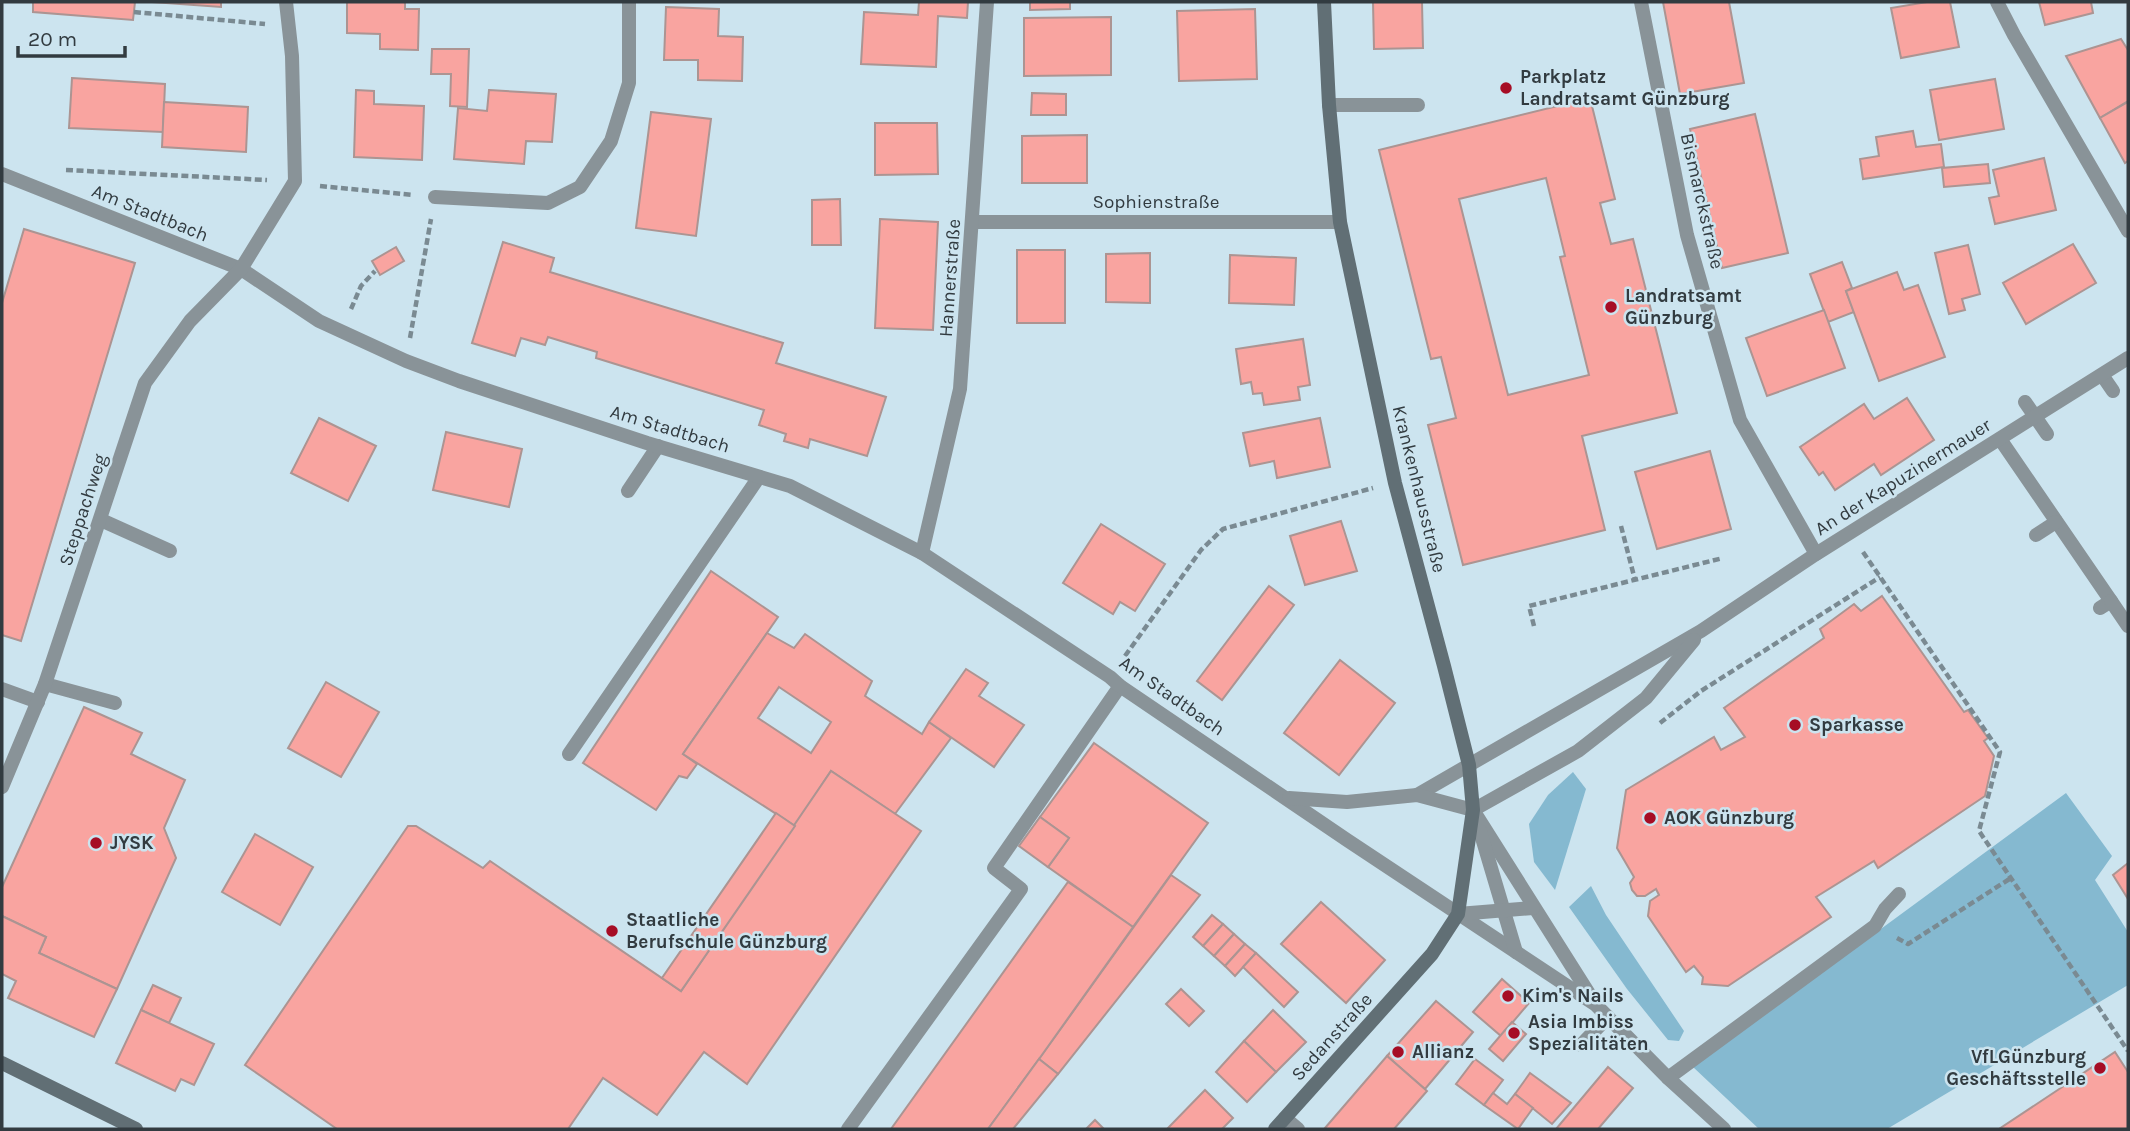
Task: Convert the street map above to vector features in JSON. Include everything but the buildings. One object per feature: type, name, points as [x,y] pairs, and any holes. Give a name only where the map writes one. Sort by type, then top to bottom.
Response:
[{"type":"street","name":"Steppachweg","points":[[2,787],[45,684],[145,383],[190,321],[241,269],[295,181],[292,56],[286,2]]},
{"type":"street","points":[[435,197],[548,203],[580,187],[611,141],[629,83],[629,2]]},
{"type":"street","name":"Hannerstraße","points":[[922,552],[960,389],[987,2]]},
{"type":"street","name":"Krankenhausstraße","points":[[1324,2],[1329,105],[1340,222],[1395,483],[1469,765],[1473,810],[1458,914],[1432,954],[1417,970]]},
{"type":"street","name":"Bismarckstraße","points":[[1641,2],[1687,235],[1741,421],[1816,554]]},
{"type":"street","points":[[1997,2],[2128,231]]},
{"type":"street","points":[[1329,105],[1418,105]]},
{"type":"street","name":"Am Stadtbach","points":[[2,174],[241,269],[319,321],[406,361],[658,446],[790,486],[922,552],[1595,1005]]},
{"type":"street","name":"Sophienstraße","points":[[973,222],[1340,222]]},
{"type":"street","name":"An der Kapuzinermauer","points":[[1469,765],[1701,631],[1816,554],[2128,358]]},
{"type":"street","points":[[2102,374],[2113,391]]},
{"type":"street","points":[[2025,402],[2047,434]]},
{"type":"street","points":[[2000,439],[2056,522],[2105,604],[2128,626]]},
{"type":"street","points":[[628,491],[658,446]]},
{"type":"street","points":[[569,754],[759,477]]},
{"type":"street","points":[[101,520],[170,551]]},
{"type":"street","points":[[2036,535],[2056,522]]},
{"type":"street","name":"An der Kapuzinermauer","points":[[1473,810],[1578,751],[1646,698],[1701,631]]},
{"type":"street","points":[[848,1129],[1021,888],[994,868],[1115,681]]},
{"type":"street","points":[[45,684],[115,703]]},
{"type":"street","points":[[2,690],[38,702]]},
{"type":"street","points":[[1417,795],[1469,765]]},
{"type":"street","points":[[1287,798],[1347,802],[1417,795],[1473,810],[1533,908],[1552,932],[1595,1005],[1724,1129]]},
{"type":"street","points":[[1473,810],[1516,952]]},
{"type":"street","points":[[1668,1078],[1875,926],[1885,909],[1899,894]]},
{"type":"street","points":[[1458,914],[1533,908]]},
{"type":"street","name":"Sedanstraße","points":[[1280,1124],[1417,970]]},
{"type":"street","points":[[1581,1045],[1608,1017]]},
{"type":"street","points":[[2,1063],[132,1128]]},
{"type":"street","points":[[1280,1124],[1298,1129]]},
{"type":"path","points":[[134,12],[289,26]]},
{"type":"path","points":[[58,169],[271,180]]},
{"type":"path","points":[[320,186],[435,197],[406,361]]},
{"type":"path","points":[[351,310],[360,286],[376,271]]},
{"type":"path","points":[[1115,681],[1201,551],[1223,530],[1395,483]]},
{"type":"path","points":[[1621,526],[1634,580]]},
{"type":"path","points":[[1850,534],[2000,751],[1979,831],[2128,1051]]},
{"type":"path","points":[[1534,626],[1529,606],[1723,558]]},
{"type":"path","points":[[1658,725],[1701,691],[1880,577]]},
{"type":"path","points":[[1875,926],[1908,944],[2011,878]]},
{"type":"shaded area","points":[[1573,772],[1586,789],[1555,890],[1534,862],[1529,824],[1548,795]]},
{"type":"shaded area","points":[[2066,793],[2112,856],[2095,880],[2128,932],[2128,985],[1887,1129],[1759,1129],[1693,1067]]},
{"type":"shaded area","points":[[1591,886],[1606,915],[1684,1031],[1679,1041],[1668,1040],[1627,989],[1569,907]]},
{"type":"place","name":"Parkplatz Landratsamt Günzburg","points":[[1506,88]]},
{"type":"place","name":"Landratsamt Günzburg","points":[[1611,307]]},
{"type":"place","name":"Sparkasse","points":[[1795,725]]},
{"type":"place","name":"AOK Günzburg","points":[[1650,818]]},
{"type":"place","name":"JYSK","points":[[96,843]]},
{"type":"place","name":"Staatliche Berufschule Günzburg","points":[[612,931]]},
{"type":"place","name":"Kim's Nails","points":[[1508,996]]},
{"type":"place","name":"Asia Imbiss Spezialitäten","points":[[1514,1033]]},
{"type":"place","name":"Allianz","points":[[1398,1052]]},
{"type":"place","name":"VfLGünzburg Geschäftsstelle","points":[[2100,1068]]}]
